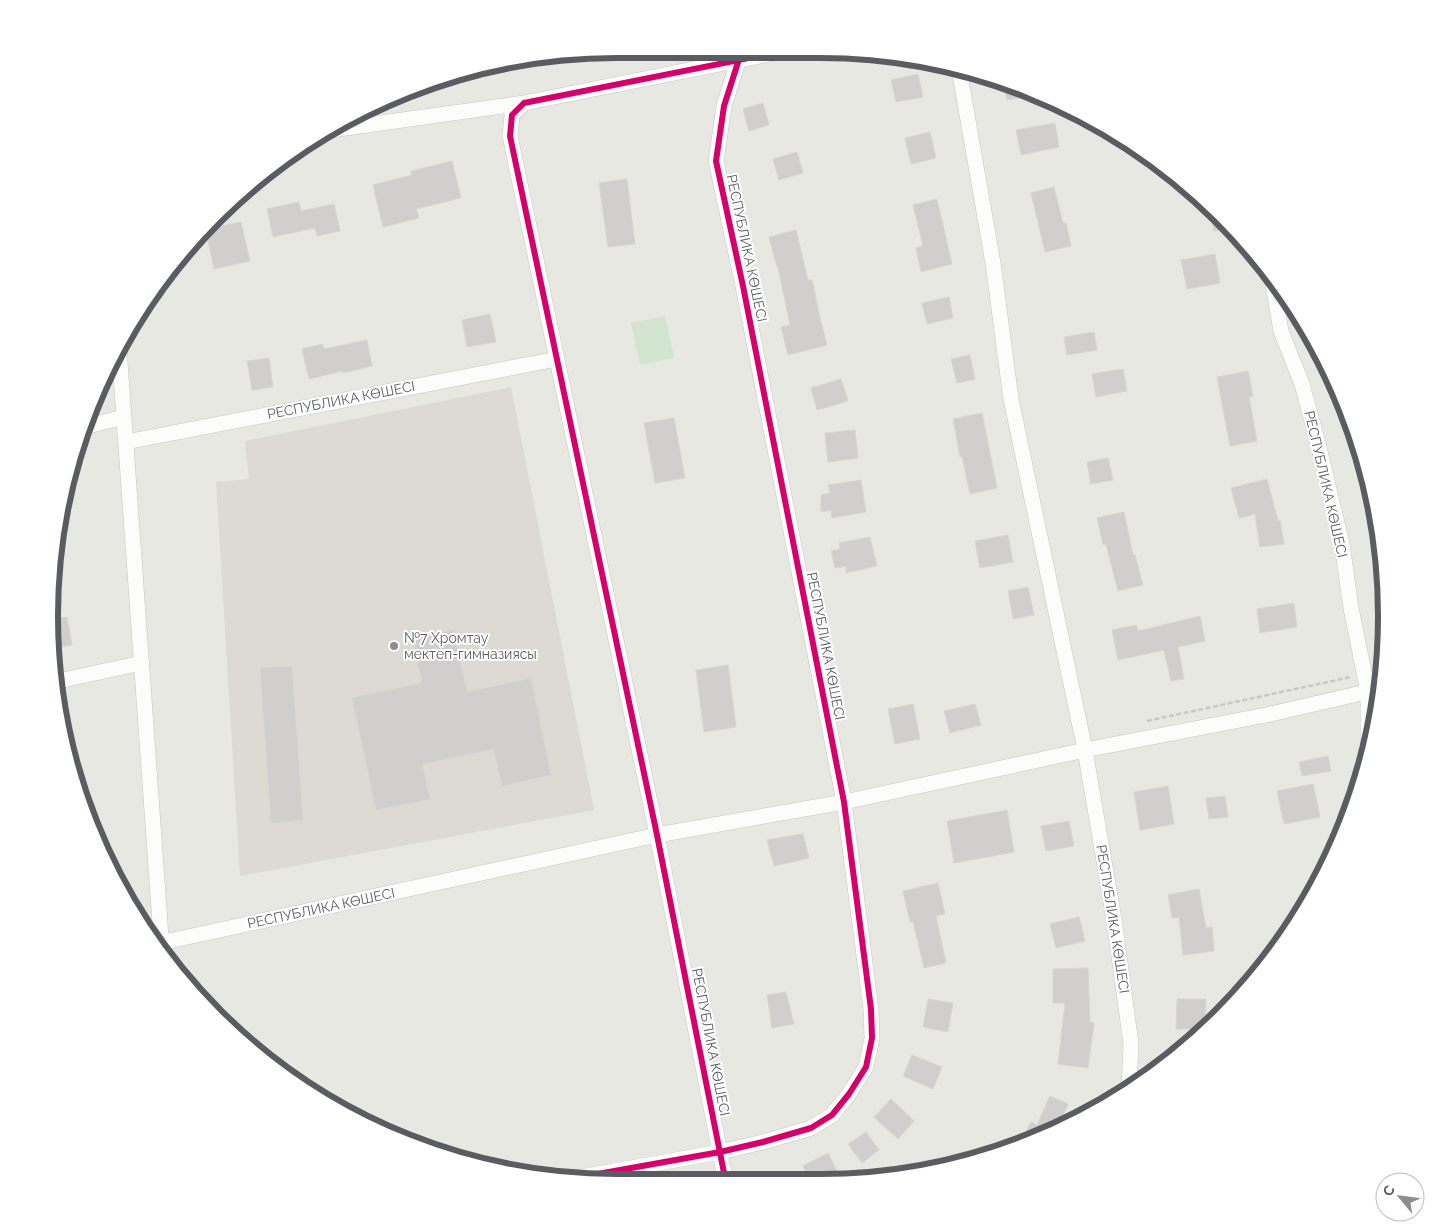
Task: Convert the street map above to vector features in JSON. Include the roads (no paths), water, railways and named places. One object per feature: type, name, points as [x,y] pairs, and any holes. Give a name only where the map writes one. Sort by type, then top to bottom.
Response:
[{"type":"street","points":[[344,128],[524,103],[726,58]]},
{"type":"street","name":"РЕСПУБЛИКА КӨШЕСІ","points":[[600,1174],[720,1152],[811,1128],[832,1115],[848,1094],[866,1067],[872,1038],[871,1010],[844,802],[743,286],[716,160],[724,106],[739,58]]},
{"type":"street","name":"РЕСПУБЛИКА КӨШЕСІ","points":[[960,76],[993,263],[1011,399],[1085,750],[1114,918],[1131,1044],[1129,1080]]},
{"type":"street","name":"РЕСПУБЛИКА КӨШЕСІ","points":[[524,103],[512,115],[510,136],[657,835],[724,1174]]},
{"type":"street","name":"РЕСПУБЛИКА КӨШЕСІ","points":[[1275,294],[1281,331],[1302,384],[1332,498],[1342,544],[1350,608],[1364,674],[1373,688]]},
{"type":"street","name":"РЕСПУБЛИКА КӨШЕСІ","points":[[126,442],[557,359]]},
{"type":"street","name":"РЕСПУБЛИКА КӨШЕСІ","points":[[120,360],[142,663],[158,935]]},
{"type":"street","points":[[91,425],[124,417]]},
{"type":"street","points":[[61,680],[142,663]]},
{"type":"street","name":"РЕСПУБЛИКА КӨШЕСІ","points":[[165,945],[657,835],[844,802],[1085,750],[1266,715],[1373,690]]},
{"type":"place","name":"№7 Хромтау мектеп-гимназиясы","points":[[394,646]]}]
